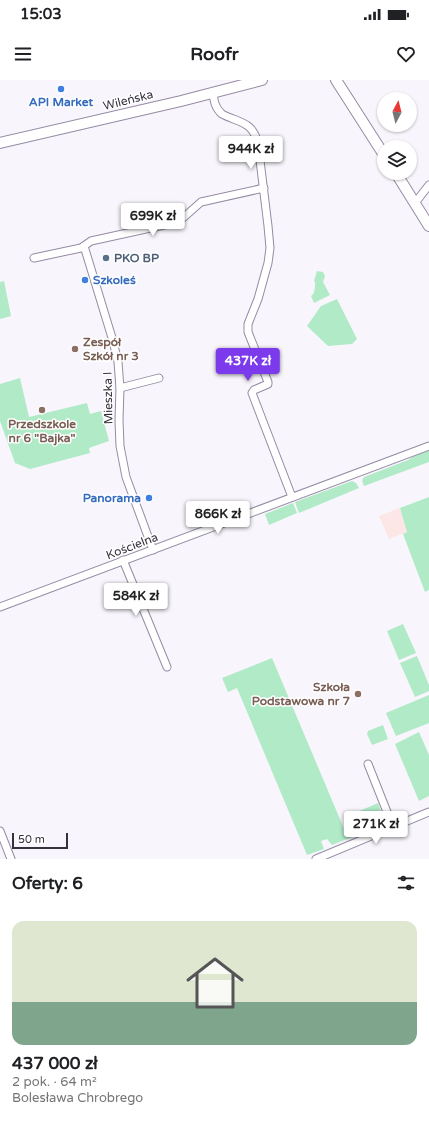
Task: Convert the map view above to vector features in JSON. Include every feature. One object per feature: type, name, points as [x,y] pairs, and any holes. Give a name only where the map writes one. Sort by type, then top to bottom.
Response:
[{"type":"street","name":"Wileńska","points":[[0,143],[99,121],[262,80]]},
{"type":"street","points":[[336,80],[377,144]]},
{"type":"street","points":[[212,93],[218,111],[247,125],[254,132],[258,144],[270,254],[258,299],[248,324],[248,332],[268,384],[254,390],[252,393],[292,497]]},
{"type":"street","points":[[400,180],[429,226]]},
{"type":"street","points":[[415,203],[429,185]]},
{"type":"street","points":[[34,258],[74,250],[91,241],[173,223],[183,218],[201,202],[264,188]]},
{"type":"street","name":"Mieszka I","points":[[84,246],[114,341],[118,362],[120,388],[120,446],[123,466],[153,550]]},
{"type":"street","points":[[120,388],[159,378]]},
{"type":"street","name":"Kościelna","points":[[0,607],[429,446]]},
{"type":"street","points":[[123,560],[167,667]]},
{"type":"street","points":[[368,764],[393,827]]},
{"type":"street","points":[[316,859],[429,812]]},
{"type":"street","points":[[0,831],[11,859]]},
{"type":"shaded area","points":[[400,508],[407,532],[389,539],[379,516]]},
{"type":"green space","points":[[317,271],[323,272],[325,276],[323,282],[330,295],[314,303],[311,296],[314,290],[314,281]]},
{"type":"green space","points":[[4,281],[11,316],[0,319],[0,282]]},
{"type":"green space","points":[[337,299],[357,339],[352,344],[328,346],[307,326],[321,306]]},
{"type":"green space","points":[[20,378],[29,417],[87,403],[90,414],[101,411],[109,441],[89,448],[90,453],[30,469],[15,463],[0,421],[0,384]]},
{"type":"green space","points":[[429,450],[429,462],[364,486],[362,480],[364,477]]},
{"type":"green space","points":[[352,481],[356,483],[359,488],[299,513],[295,502]]},
{"type":"green space","points":[[429,497],[429,590],[425,592],[403,534],[407,532],[400,508]]},
{"type":"green space","points":[[293,503],[297,513],[269,525],[265,514]]},
{"type":"green space","points":[[403,624],[416,653],[399,660],[387,631]]},
{"type":"green space","points":[[417,656],[429,685],[429,691],[415,697],[400,663]]},
{"type":"green space","points":[[272,658],[345,831],[352,828],[355,836],[332,845],[327,839],[321,841],[324,849],[307,855],[237,688],[228,692],[222,678]]},
{"type":"green space","points":[[429,695],[429,723],[396,736],[386,713]]},
{"type":"green space","points":[[383,725],[388,739],[372,745],[367,734],[368,731]]},
{"type":"green space","points":[[419,732],[429,755],[429,796],[419,801],[395,744]]},
{"type":"green space","points":[[378,803],[385,822],[363,831],[355,813]]},
{"type":"place","name":"API Market","points":[[61,89]]},
{"type":"place","name":"PKO BP","points":[[106,258]]},
{"type":"place","name":"Szkoleś","points":[[85,280]]},
{"type":"place","name":"Zespół Szkół nr 3","points":[[75,349]]},
{"type":"place","name":"Przedszkole nr 6 \"Bajka\"","points":[[42,410]]},
{"type":"place","name":"Panorama","points":[[149,498]]},
{"type":"place","name":"Szkoła Podstawowa nr 7","points":[[358,694]]}]
